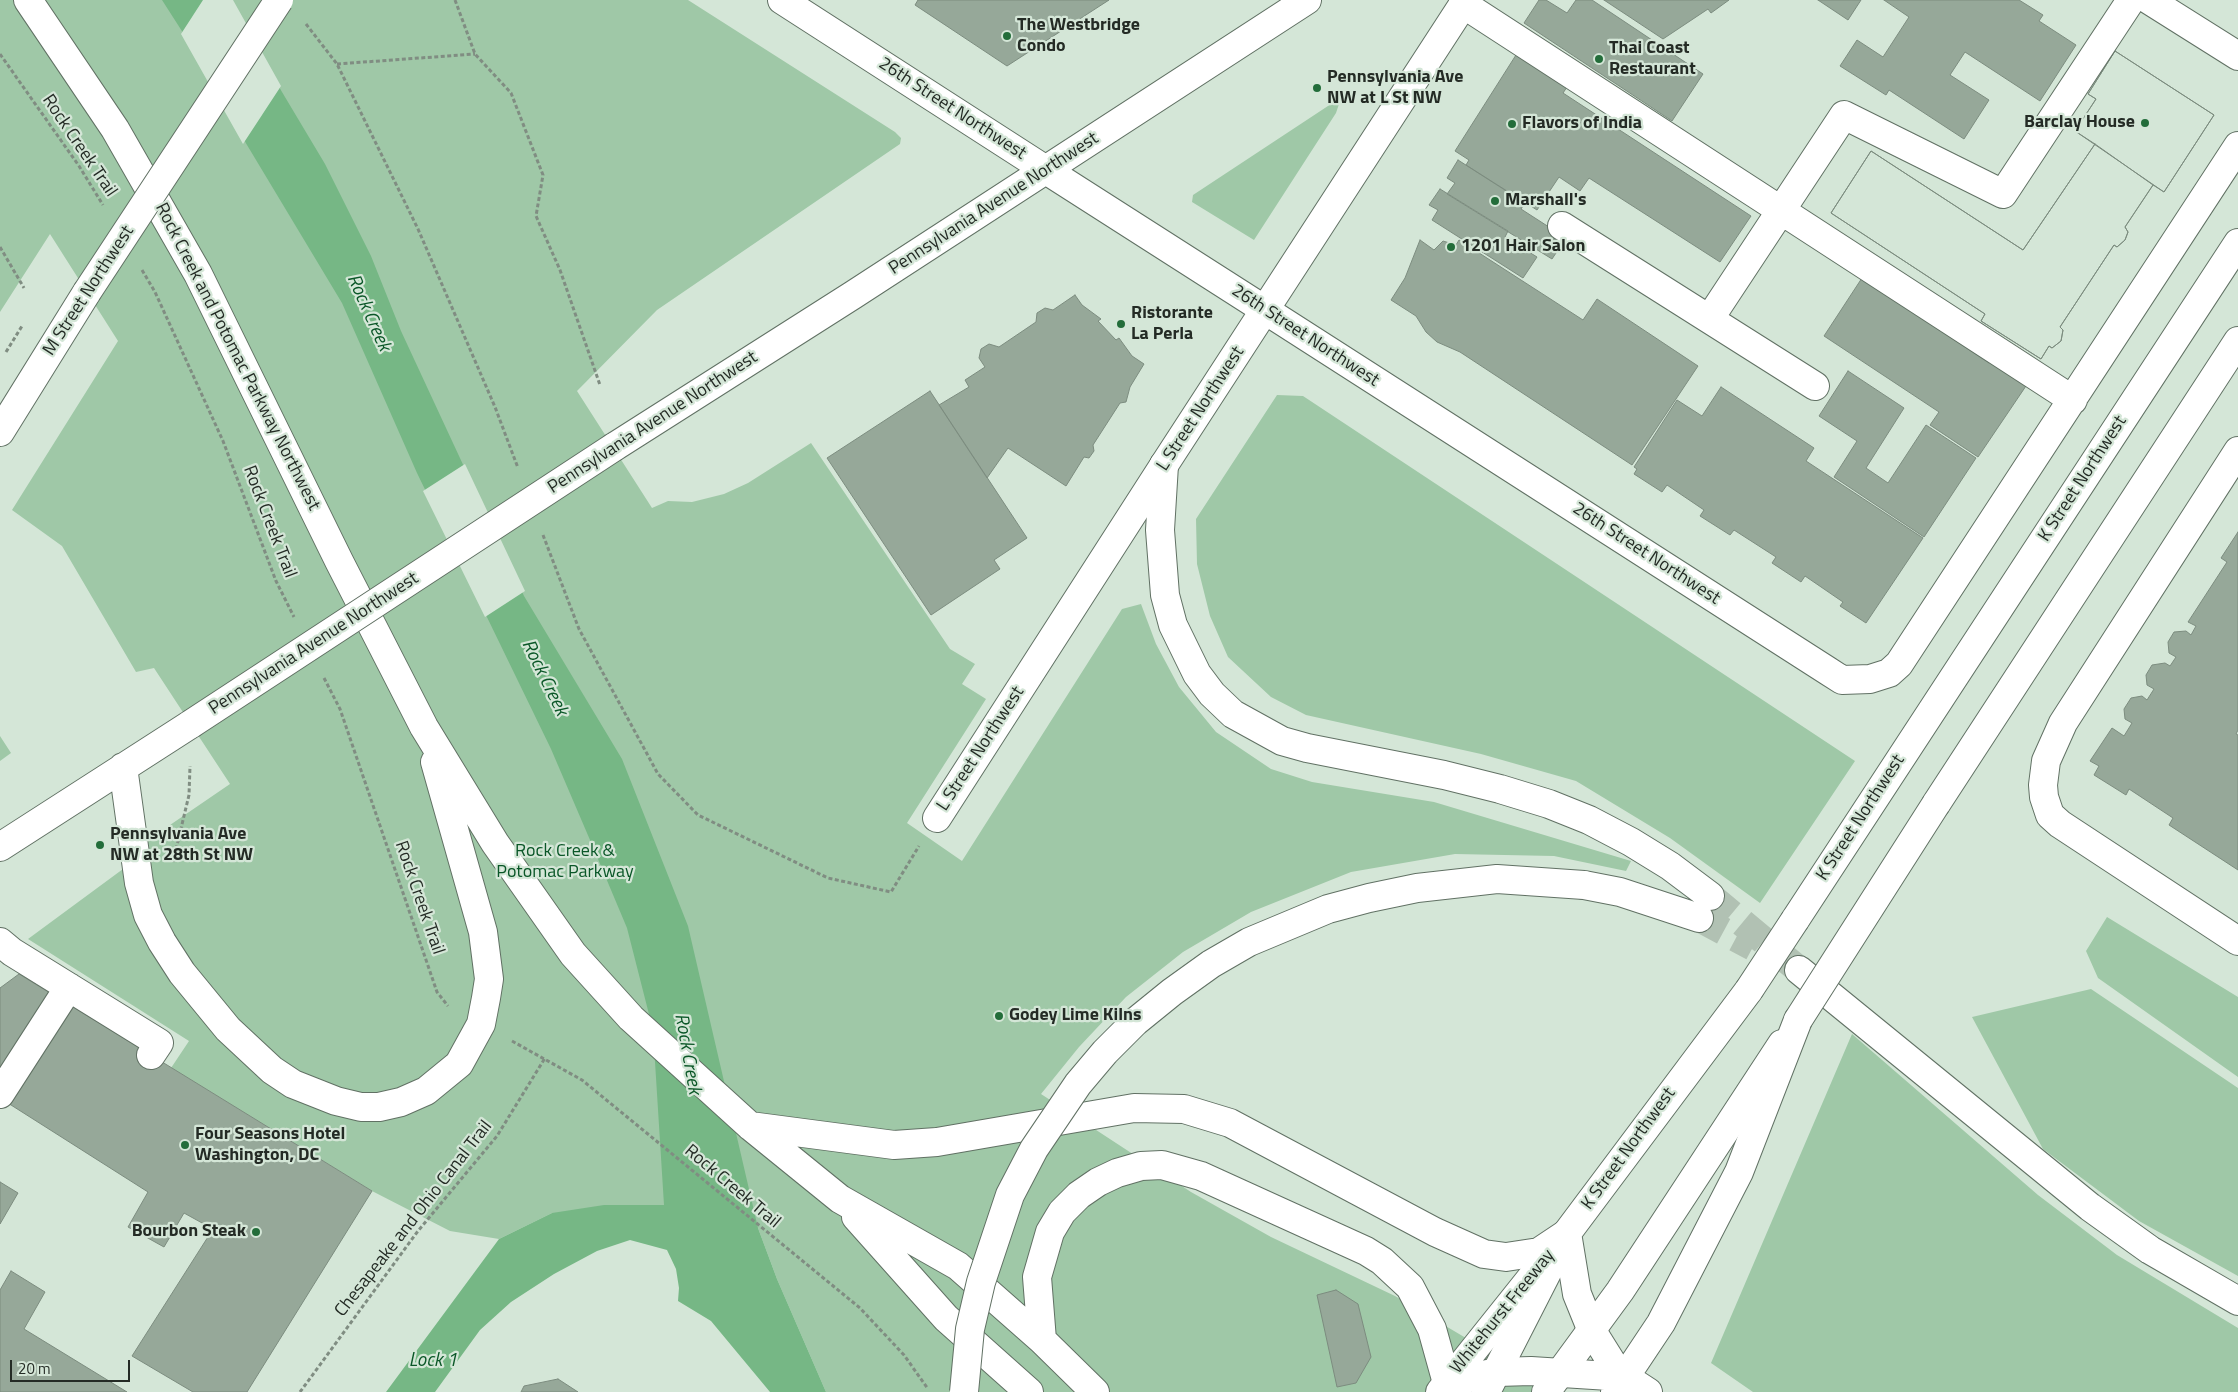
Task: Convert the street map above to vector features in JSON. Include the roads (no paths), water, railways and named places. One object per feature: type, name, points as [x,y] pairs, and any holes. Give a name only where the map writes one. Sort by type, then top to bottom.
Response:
[{"type":"main road","name":"Rock Creek and Potomac Parkway Northwest","points":[[28,0],[115,129],[194,266],[339,561],[424,727]]},
{"type":"main road","name":"M Street Northwest","points":[[0,432],[87,292],[279,0]]},
{"type":"main road","name":"26th Street Northwest","points":[[782,0],[1842,680],[1870,680],[1889,672],[1899,664],[2073,400]]},
{"type":"main road","name":"Pennsylvania Avenue Northwest","points":[[0,847],[614,447],[1307,0]]},
{"type":"main road","points":[[1710,318],[1844,115],[2003,194],[2130,0]]},
{"type":"main road","points":[[2149,0],[2238,56]]},
{"type":"main road","points":[[1464,2],[1781,211],[2073,400],[2238,146]]},
{"type":"main road","name":"L Street Northwest","points":[[937,818],[1464,2]]},
{"type":"main road","points":[[1562,226],[1815,386]]},
{"type":"main road","name":"K Street Northwest","points":[[1491,1382],[1567,1233],[1656,1111],[1749,990],[2238,243]]},
{"type":"main road","points":[[1553,1382],[1592,1331],[1712,1152],[2238,341]]},
{"type":"main road","points":[[2238,451],[2064,723],[2054,741],[2043,775],[2044,797],[2050,815],[2060,824],[2238,941]]},
{"type":"main road","points":[[964,1392],[970,1330],[994,1238],[1010,1195],[1034,1149],[1078,1084],[1105,1052],[1135,1022],[1211,964],[1249,942],[1320,912],[1369,898],[1417,888],[1497,878],[1584,885],[1705,907],[1670,866],[1631,842],[1589,820],[1549,804],[1454,778],[1282,741],[1233,714],[1212,694],[1197,674],[1173,625],[1165,595],[1160,530],[1164,465]]},
{"type":"main road","points":[[124,767],[139,883],[148,915],[162,942],[182,973],[228,1029],[272,1070],[293,1084],[321,1096],[361,1107],[379,1107],[401,1102],[426,1091],[459,1064],[481,1024],[488,988],[487,956],[483,932],[424,727]]},
{"type":"main road","points":[[424,727],[495,843],[567,946],[601,987],[631,1018],[750,1126],[840,1199],[946,1318],[1020,1386]]},
{"type":"main road","points":[[0,942],[159,1043],[151,1055]]},
{"type":"main road","points":[[1799,970],[2090,1207],[2150,1250],[2238,1301]]},
{"type":"main road","points":[[0,1094],[69,987]]},
{"type":"main road","points":[[1598,1392],[1620,1384],[1661,1323],[1739,1172],[1798,1020]]},
{"type":"main road","points":[[750,1126],[894,1145],[936,1142],[1134,1108],[1184,1109],[1230,1123],[1436,1232],[1484,1254],[1506,1257],[1539,1252],[1567,1233],[1577,1294],[1592,1331],[1612,1363],[1620,1384]]},
{"type":"main road","points":[[1042,1340],[1037,1277],[1050,1232],[1062,1212],[1079,1195],[1098,1182],[1117,1173],[1141,1166],[1162,1165],[1179,1168],[1207,1178],[1357,1247],[1382,1261],[1410,1287],[1432,1329],[1444,1389],[1491,1382],[1553,1382],[1620,1384],[1648,1392]]},
{"type":"main road","points":[[840,1199],[958,1266],[1042,1340],[1095,1392]]},
{"type":"main road","name":"Whitehurst Freeway","points":[[1444,1389],[1567,1233]]},
{"type":"water","points":[[162,0],[230,0],[325,164],[371,256],[401,331],[524,596],[622,759],[688,926],[758,1228],[777,1279],[826,1392],[770,1392],[711,1321],[678,1301],[679,1288],[676,1269],[667,1250],[630,1240],[597,1251],[554,1274],[511,1302],[480,1330],[435,1392],[386,1392],[499,1239],[552,1213],[604,1205],[664,1205],[653,1030],[627,928],[590,840],[551,749],[417,473],[342,303],[247,145],[187,39]]},
{"type":"tunnel","points":[[1710,896],[1799,970]]},
{"type":"tunnel","points":[[1699,918],[1753,947]]},
{"type":"place","name":"The Westbridge Condo","points":[[1007,36]]},
{"type":"place","name":"Thai Coast Restaurant","points":[[1599,59]]},
{"type":"place","name":"Pennsylvania Ave NW at L St NW","points":[[1317,88]]},
{"type":"place","name":"Barclay House","points":[[2145,123]]},
{"type":"place","name":"Flavors of India","points":[[1512,124]]},
{"type":"place","name":"Marshall's","points":[[1495,201]]},
{"type":"place","name":"1201 Hair Salon","points":[[1451,247]]},
{"type":"place","name":"Ristorante La Perla","points":[[1121,324]]},
{"type":"place","name":"Pennsylvania Ave NW at 28th St NW","points":[[100,845]]},
{"type":"place","name":"Godey Lime Kilns","points":[[999,1016]]},
{"type":"place","name":"Four Seasons Hotel Washington, DC","points":[[185,1145]]},
{"type":"place","name":"Bourbon Steak","points":[[256,1232]]},
{"type":"water label","name":"Rock Creek","points":[[368,313]]},
{"type":"water label","name":"Rock Creek","points":[[544,678]]},
{"type":"water label","name":"Rock Creek","points":[[687,1054]]},
{"type":"water label","name":"Lock 1","points":[[433,1361]]},
{"type":"park label","name":"Rock Creek & Potomac Parkway","points":[[565,862]]}]
